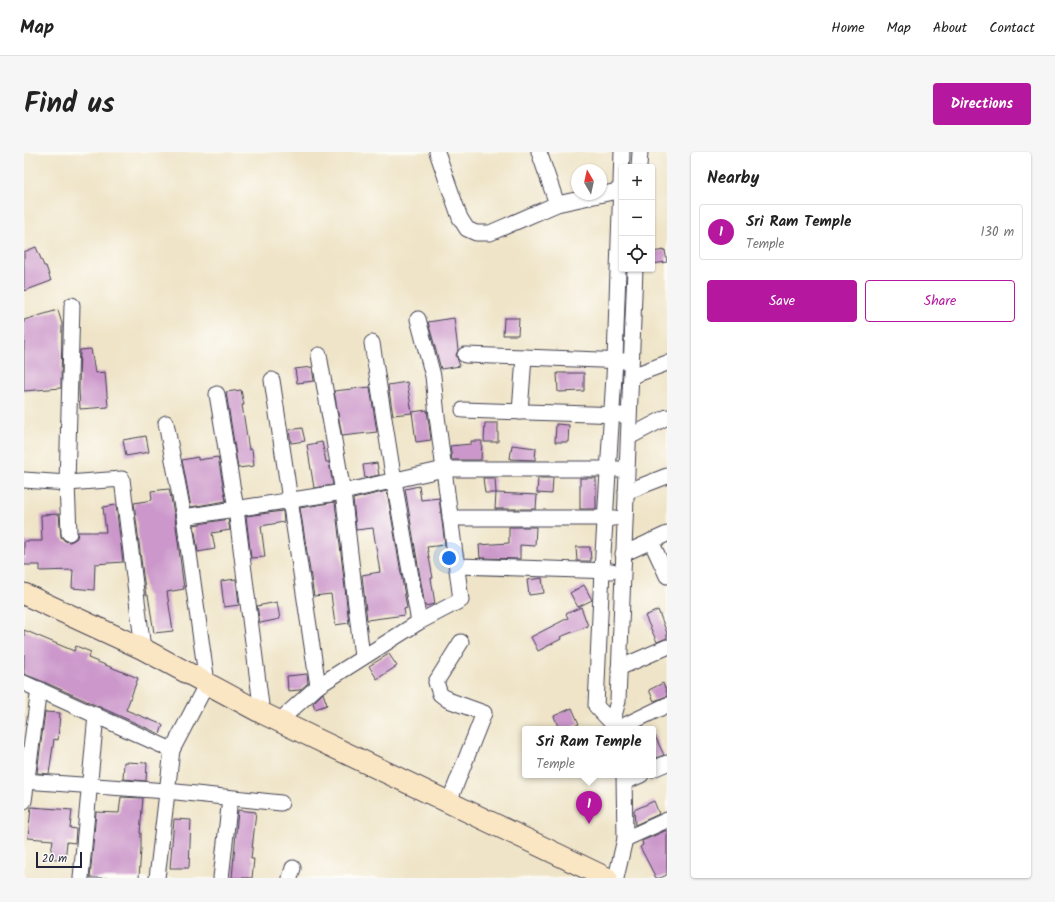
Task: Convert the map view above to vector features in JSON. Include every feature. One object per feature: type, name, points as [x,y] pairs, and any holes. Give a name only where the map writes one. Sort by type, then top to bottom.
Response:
[{"type":"street","points":[[437,152],[460,218],[467,229],[476,234],[490,233],[557,204],[619,190]]},
{"type":"street","points":[[538,152],[557,204]]},
{"type":"street","points":[[622,152],[622,164]]},
{"type":"street","points":[[639,164],[640,152]]},
{"type":"street","points":[[614,726],[596,706],[602,570],[615,360],[621,200]]},
{"type":"street","points":[[615,726],[618,701],[624,518],[629,437],[635,272]]},
{"type":"street","points":[[69,533],[67,482],[72,305]]},
{"type":"street","points":[[270,717],[418,622],[461,600],[433,376],[418,318]]},
{"type":"street","points":[[372,343],[418,622]]},
{"type":"street","points":[[319,355],[343,492],[362,657]]},
{"type":"street","points":[[465,355],[615,360],[632,369],[667,363]]},
{"type":"street","points":[[520,412],[524,357]]},
{"type":"street","points":[[272,380],[318,686]]},
{"type":"street","points":[[217,394],[270,717]]},
{"type":"street","points":[[463,410],[629,415]]},
{"type":"street","points":[[629,437],[667,417]]},
{"type":"street","points":[[157,878],[172,750],[207,683],[184,518],[166,423]]},
{"type":"street","points":[[184,518],[343,492],[444,469],[627,469]]},
{"type":"street","points":[[626,492],[667,476]]},
{"type":"street","points":[[24,480],[67,482],[122,479],[143,649]]},
{"type":"street","points":[[450,518],[624,518]]},
{"type":"street","points":[[623,554],[667,534]]},
{"type":"street","points":[[651,541],[667,576]]},
{"type":"street","points":[[457,566],[623,571]]},
{"type":"street","points":[[24,594],[143,649],[270,717],[607,878]]},
{"type":"street","points":[[449,802],[484,712],[448,700],[440,694],[436,682],[461,642]]},
{"type":"street","points":[[619,668],[667,647]]},
{"type":"street","points":[[24,683],[172,750]]},
{"type":"street","points":[[24,801],[25,782],[39,689]]},
{"type":"street","points":[[617,726],[667,705]]},
{"type":"street","points":[[82,878],[96,715]]},
{"type":"street","points":[[656,768],[667,763]]},
{"type":"street","points":[[616,878],[625,839],[624,779]]},
{"type":"street","points":[[25,782],[167,791],[281,803]]},
{"type":"street","points":[[221,878],[230,798]]},
{"type":"street","points":[[625,839],[667,820]]},
{"type":"building","points":[[36,247],[44,266],[46,266],[51,281],[24,291],[24,252]]},
{"type":"building","points":[[665,250],[667,262],[655,264],[655,252]]},
{"type":"building","points":[[58,310],[62,324],[61,388],[24,391],[24,320]]},
{"type":"building","points":[[454,318],[458,350],[456,355],[460,366],[441,369],[428,322]]},
{"type":"building","points":[[504,318],[519,318],[518,335],[503,335]]},
{"type":"building","points":[[91,349],[95,373],[105,372],[108,407],[80,409],[80,350]]},
{"type":"building","points":[[312,367],[314,381],[297,383],[295,369]]},
{"type":"building","points":[[557,373],[584,373],[584,391],[558,392]]},
{"type":"building","points":[[407,382],[412,413],[393,415],[388,385]]},
{"type":"building","points":[[370,387],[377,432],[342,436],[334,391]]},
{"type":"building","points":[[241,390],[249,450],[252,449],[254,466],[238,468],[226,392]]},
{"type":"building","points":[[427,410],[431,440],[416,442],[412,412]]},
{"type":"building","points":[[485,423],[498,423],[498,442],[484,442]]},
{"type":"building","points":[[556,424],[569,425],[568,442],[555,442]]},
{"type":"building","points":[[302,428],[305,441],[291,443],[289,430]]},
{"type":"building","points":[[146,436],[149,452],[126,456],[123,440]]},
{"type":"building","points":[[471,441],[482,441],[481,460],[452,460],[450,446],[471,444]]},
{"type":"building","points":[[322,442],[326,462],[329,462],[333,485],[314,488],[307,445]]},
{"type":"building","points":[[512,445],[536,448],[535,460],[510,459]]},
{"type":"building","points":[[198,457],[198,460],[218,457],[226,501],[191,507],[182,460]]},
{"type":"building","points":[[377,463],[379,475],[365,478],[363,465]]},
{"type":"building","points":[[483,478],[495,478],[496,493],[485,493]]},
{"type":"building","points":[[538,478],[553,478],[552,494],[537,493]]},
{"type":"building","points":[[580,478],[596,478],[596,509],[580,509]]},
{"type":"building","points":[[419,486],[421,500],[439,498],[445,545],[427,547],[433,578],[431,578],[435,604],[425,606],[405,489]]},
{"type":"building","points":[[169,489],[175,518],[184,589],[167,592],[173,631],[154,633],[148,595],[146,595],[134,503],[152,500],[151,491]]},
{"type":"building","points":[[387,491],[407,608],[404,609],[405,615],[367,620],[362,575],[380,572],[373,528],[356,530],[353,499]]},
{"type":"building","points":[[496,493],[537,495],[536,509],[495,509]]},
{"type":"building","points":[[335,502],[349,623],[335,625],[331,594],[314,596],[300,508]]},
{"type":"building","points":[[116,505],[123,562],[95,564],[94,590],[72,588],[73,570],[40,571],[40,565],[24,565],[24,541],[42,541],[41,515],[59,514],[61,537],[65,541],[70,542],[77,538],[78,532],[106,532],[103,507]]},
{"type":"building","points":[[283,511],[284,522],[261,526],[265,557],[251,558],[246,516]]},
{"type":"building","points":[[228,519],[230,530],[212,533],[215,549],[198,552],[194,525]]},
{"type":"building","points":[[509,527],[536,527],[535,546],[520,545],[520,559],[480,558],[479,545],[509,543]]},
{"type":"building","points":[[576,547],[590,547],[591,561],[577,561]]},
{"type":"building","points":[[542,578],[544,593],[529,595],[527,580]]},
{"type":"building","points":[[236,579],[239,605],[224,607],[221,581]]},
{"type":"building","points":[[584,585],[592,600],[578,607],[570,593]]},
{"type":"building","points":[[277,602],[280,619],[260,623],[257,606]]},
{"type":"building","points":[[581,607],[588,626],[560,637],[561,639],[538,651],[531,637],[568,618],[566,614]]},
{"type":"building","points":[[658,610],[667,633],[667,638],[657,642],[645,616]]},
{"type":"building","points":[[24,630],[74,651],[76,646],[91,652],[88,658],[138,678],[126,710],[163,725],[160,734],[24,674]]},
{"type":"building","points":[[389,654],[397,666],[377,679],[369,666]]},
{"type":"building","points":[[307,674],[308,683],[300,690],[288,691],[287,676]]},
{"type":"building","points":[[663,683],[667,696],[654,701],[649,690]]},
{"type":"building","points":[[323,693],[327,705],[315,709],[313,703]]},
{"type":"building","points":[[572,708],[579,724],[574,726],[558,726],[554,716]]},
{"type":"building","points":[[45,712],[60,713],[58,740],[54,739],[49,774],[37,773]]},
{"type":"building","points":[[656,738],[664,755],[656,758]]},
{"type":"building","points":[[124,762],[147,763],[146,781],[123,779]]},
{"type":"building","points":[[121,797],[143,798],[140,833],[141,849],[139,878],[90,878],[96,812],[119,813]]},
{"type":"building","points":[[654,801],[659,814],[635,825],[634,810]]},
{"type":"building","points":[[31,807],[72,810],[70,828],[76,829],[75,843],[67,842],[65,860],[50,858],[53,840],[28,838]]},
{"type":"building","points":[[238,810],[256,812],[251,859],[254,859],[252,878],[232,878]]},
{"type":"building","points":[[174,819],[191,820],[189,868],[170,868]]},
{"type":"building","points":[[667,830],[667,875],[656,878],[640,847],[643,845],[642,841]]},
{"type":"place","name":"Sri Ram Temple","points":[[589,824]]}]
